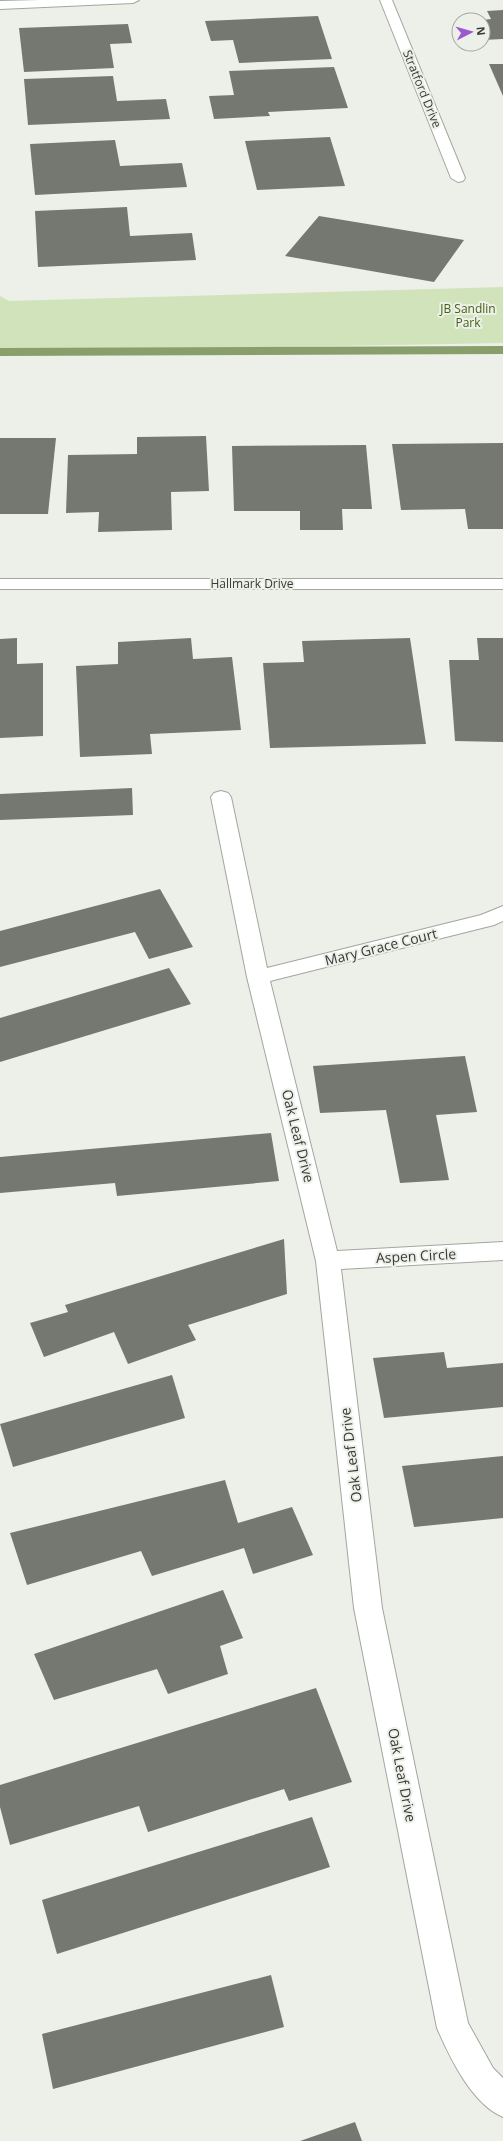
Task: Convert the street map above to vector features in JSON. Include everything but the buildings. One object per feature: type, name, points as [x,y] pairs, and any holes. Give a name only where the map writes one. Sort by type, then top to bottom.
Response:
[{"type":"street","points":[[0,5],[133,0]]},
{"type":"street","name":"Stratford Drive","points":[[386,0],[458,178]]},
{"type":"street","name":"Hallmark Drive","points":[[0,584],[503,584]]},
{"type":"street","name":"Oak Leaf Drive","points":[[221,797],[258,977],[328,1261],[368,1608],[453,2028],[482,2079],[503,2101]]},
{"type":"street","name":"Mary Grace Court","points":[[258,977],[480,922],[503,913]]},
{"type":"street","name":"Aspen Circle","points":[[328,1261],[503,1251]]},
{"type":"green space","name":"JB Sandlin Park","points":[[503,287],[503,343],[0,352],[0,296],[9,301]]},
{"type":"waterway","points":[[0,352],[503,350]]}]
